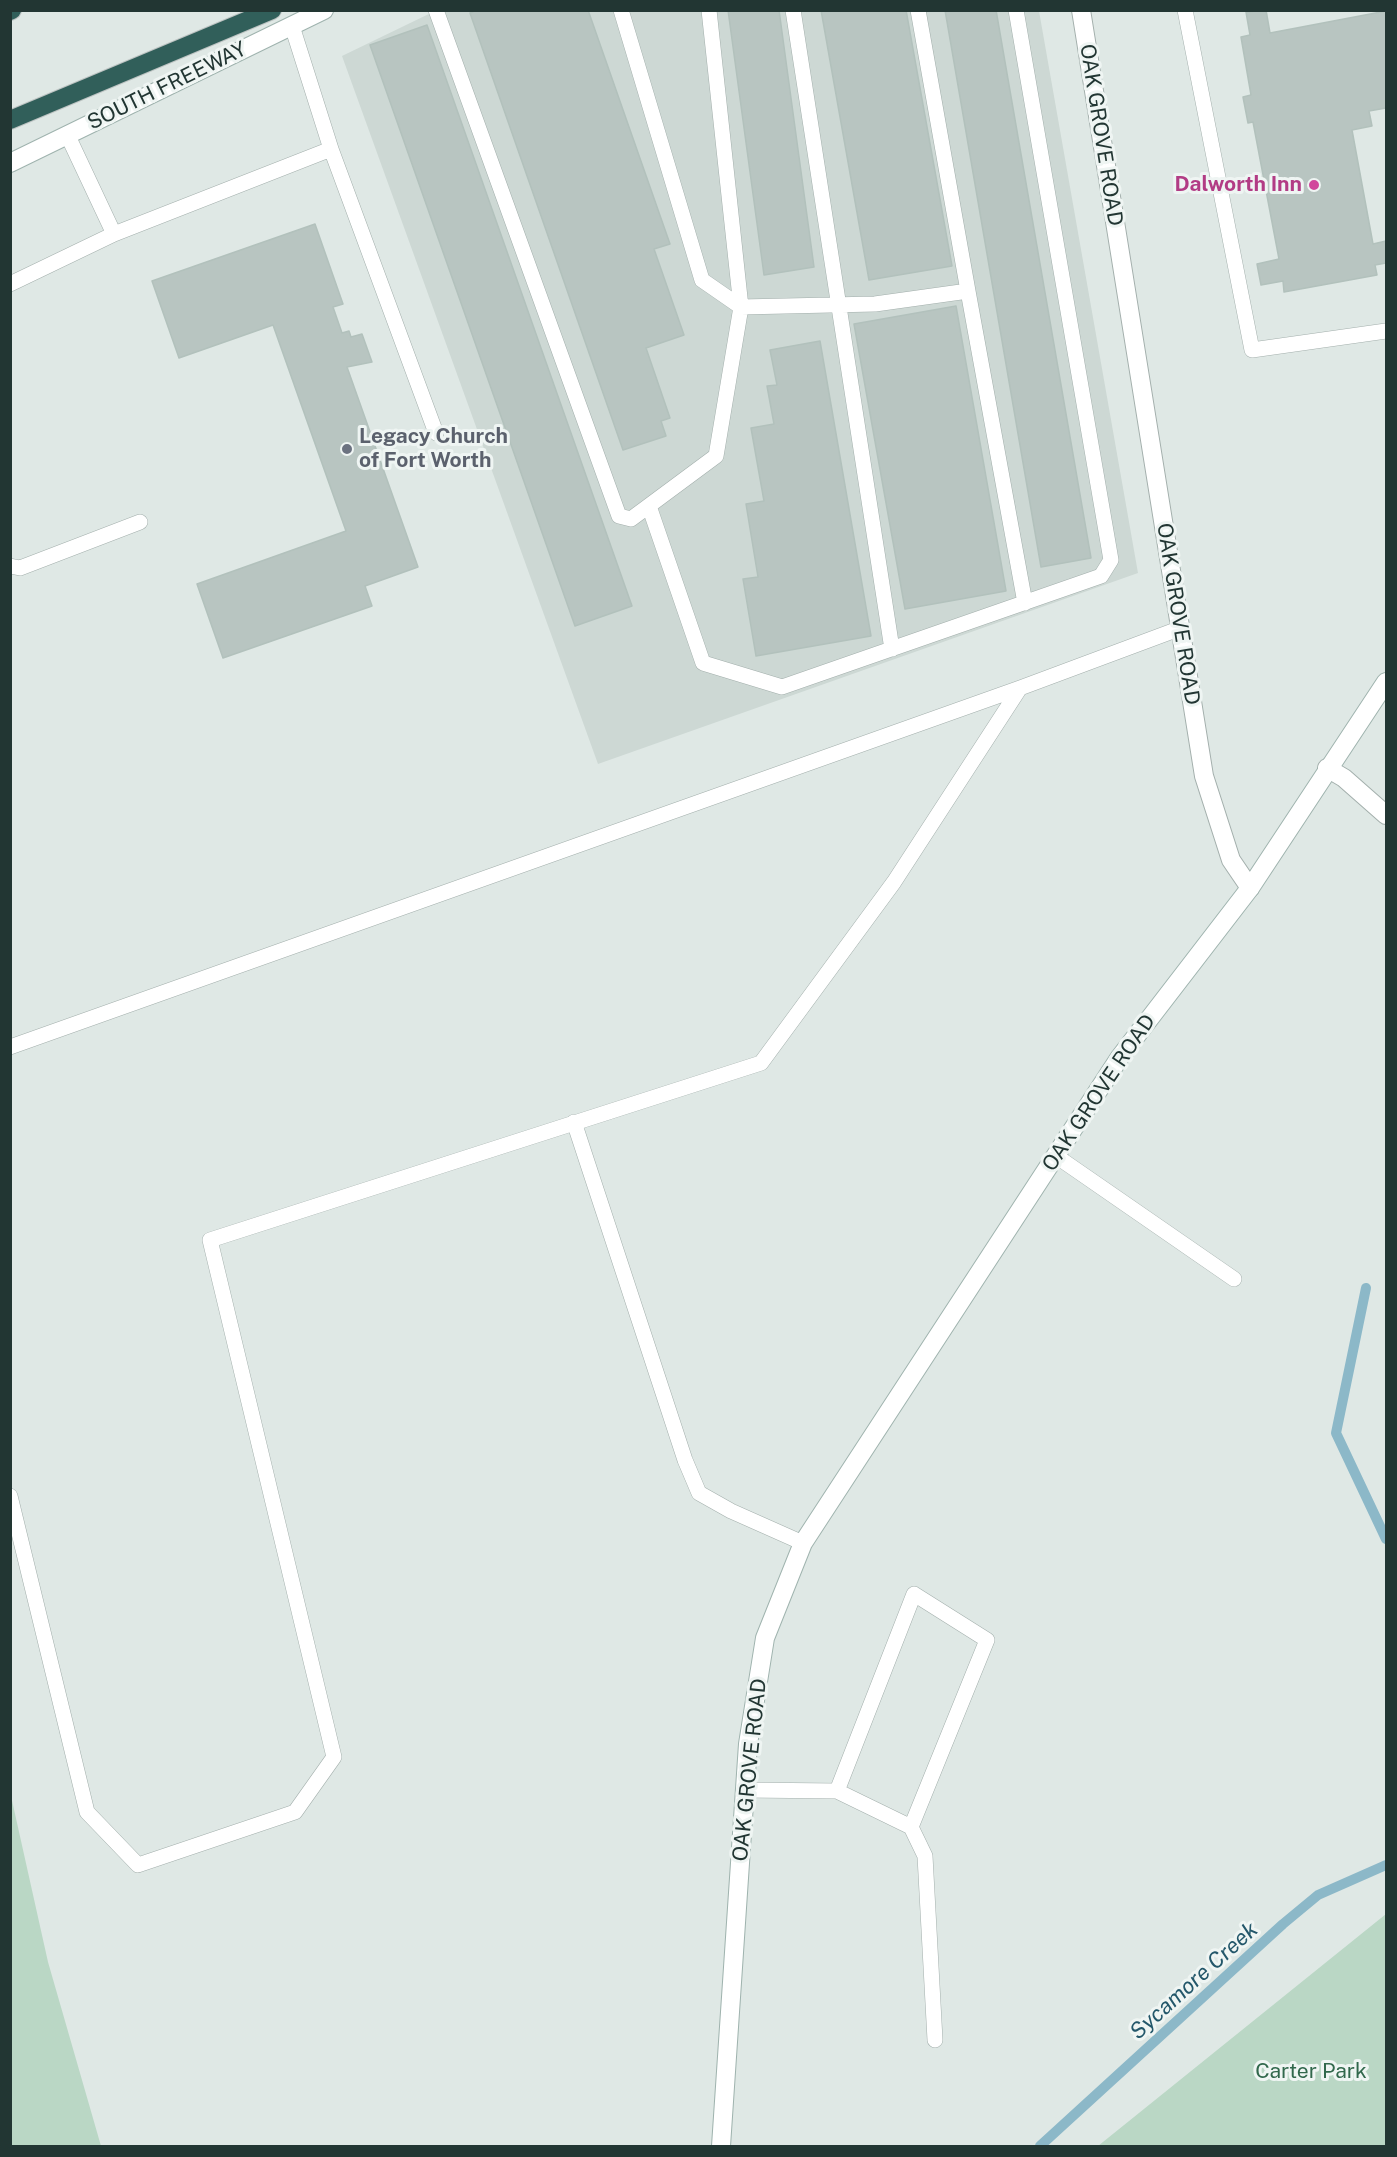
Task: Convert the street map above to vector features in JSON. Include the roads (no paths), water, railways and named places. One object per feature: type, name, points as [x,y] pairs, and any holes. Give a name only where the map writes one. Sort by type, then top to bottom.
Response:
[{"type":"highway","points":[[10,120],[272,10]]},
{"type":"street","name":"SOUTH FREEWAY","points":[[10,163],[324,10]]},
{"type":"street","name":"OAK GROVE ROAD","points":[[721,2146],[748,1744],[765,1638],[803,1543],[1120,1057],[1250,888],[1231,861],[1204,776],[1081,10]]},
{"type":"street","points":[[1250,888],[1327,768],[1386,682]]},
{"type":"street","points":[[1327,768],[1344,778],[1386,815]]},
{"type":"lane","points":[[436,10],[619,516],[631,519],[716,456],[741,307],[709,10]]},
{"type":"lane","points":[[621,10],[702,280],[741,307],[875,304],[968,291]]},
{"type":"lane","points":[[793,10],[892,649]]},
{"type":"lane","points":[[918,10],[1025,603]]},
{"type":"lane","points":[[649,506],[702,663],[782,687],[1101,576],[1111,560],[1016,10]]},
{"type":"lane","points":[[1185,10],[1252,350],[1386,331]]},
{"type":"lane","points":[[292,26],[330,149],[436,433]]},
{"type":"lane","points":[[68,134],[114,234]]},
{"type":"lane","points":[[10,285],[114,234],[330,149]]},
{"type":"lane","points":[[10,566],[20,568],[140,522]]},
{"type":"lane","points":[[10,1047],[1020,688],[1180,628]]},
{"type":"lane","points":[[10,1496],[87,1812],[138,1865],[295,1812],[334,1757],[210,1240],[761,1063],[894,882],[1020,688]]},
{"type":"lane","points":[[574,1122],[685,1460],[699,1493],[731,1511],[803,1543]]},
{"type":"lane","points":[[1056,1156],[1234,1279]]},
{"type":"lane","points":[[837,1791],[914,1594],[987,1640],[911,1827]]},
{"type":"lane","points":[[745,1790],[837,1791],[911,1827],[926,1856],[935,2040]]},
{"type":"waterway","points":[[1366,1288],[1336,1433],[1386,1539]]},
{"type":"waterway","name":"Sycamore Creek","points":[[1040,2146],[1283,1924],[1318,1895],[1386,1865]]},
{"type":"place","name":"Dalworth Inn","points":[[1314,185]]},
{"type":"place","name":"Legacy Church of Fort Worth","points":[[347,449]]},
{"type":"park label","name":"Carter Park","points":[[1311,2072]]}]
